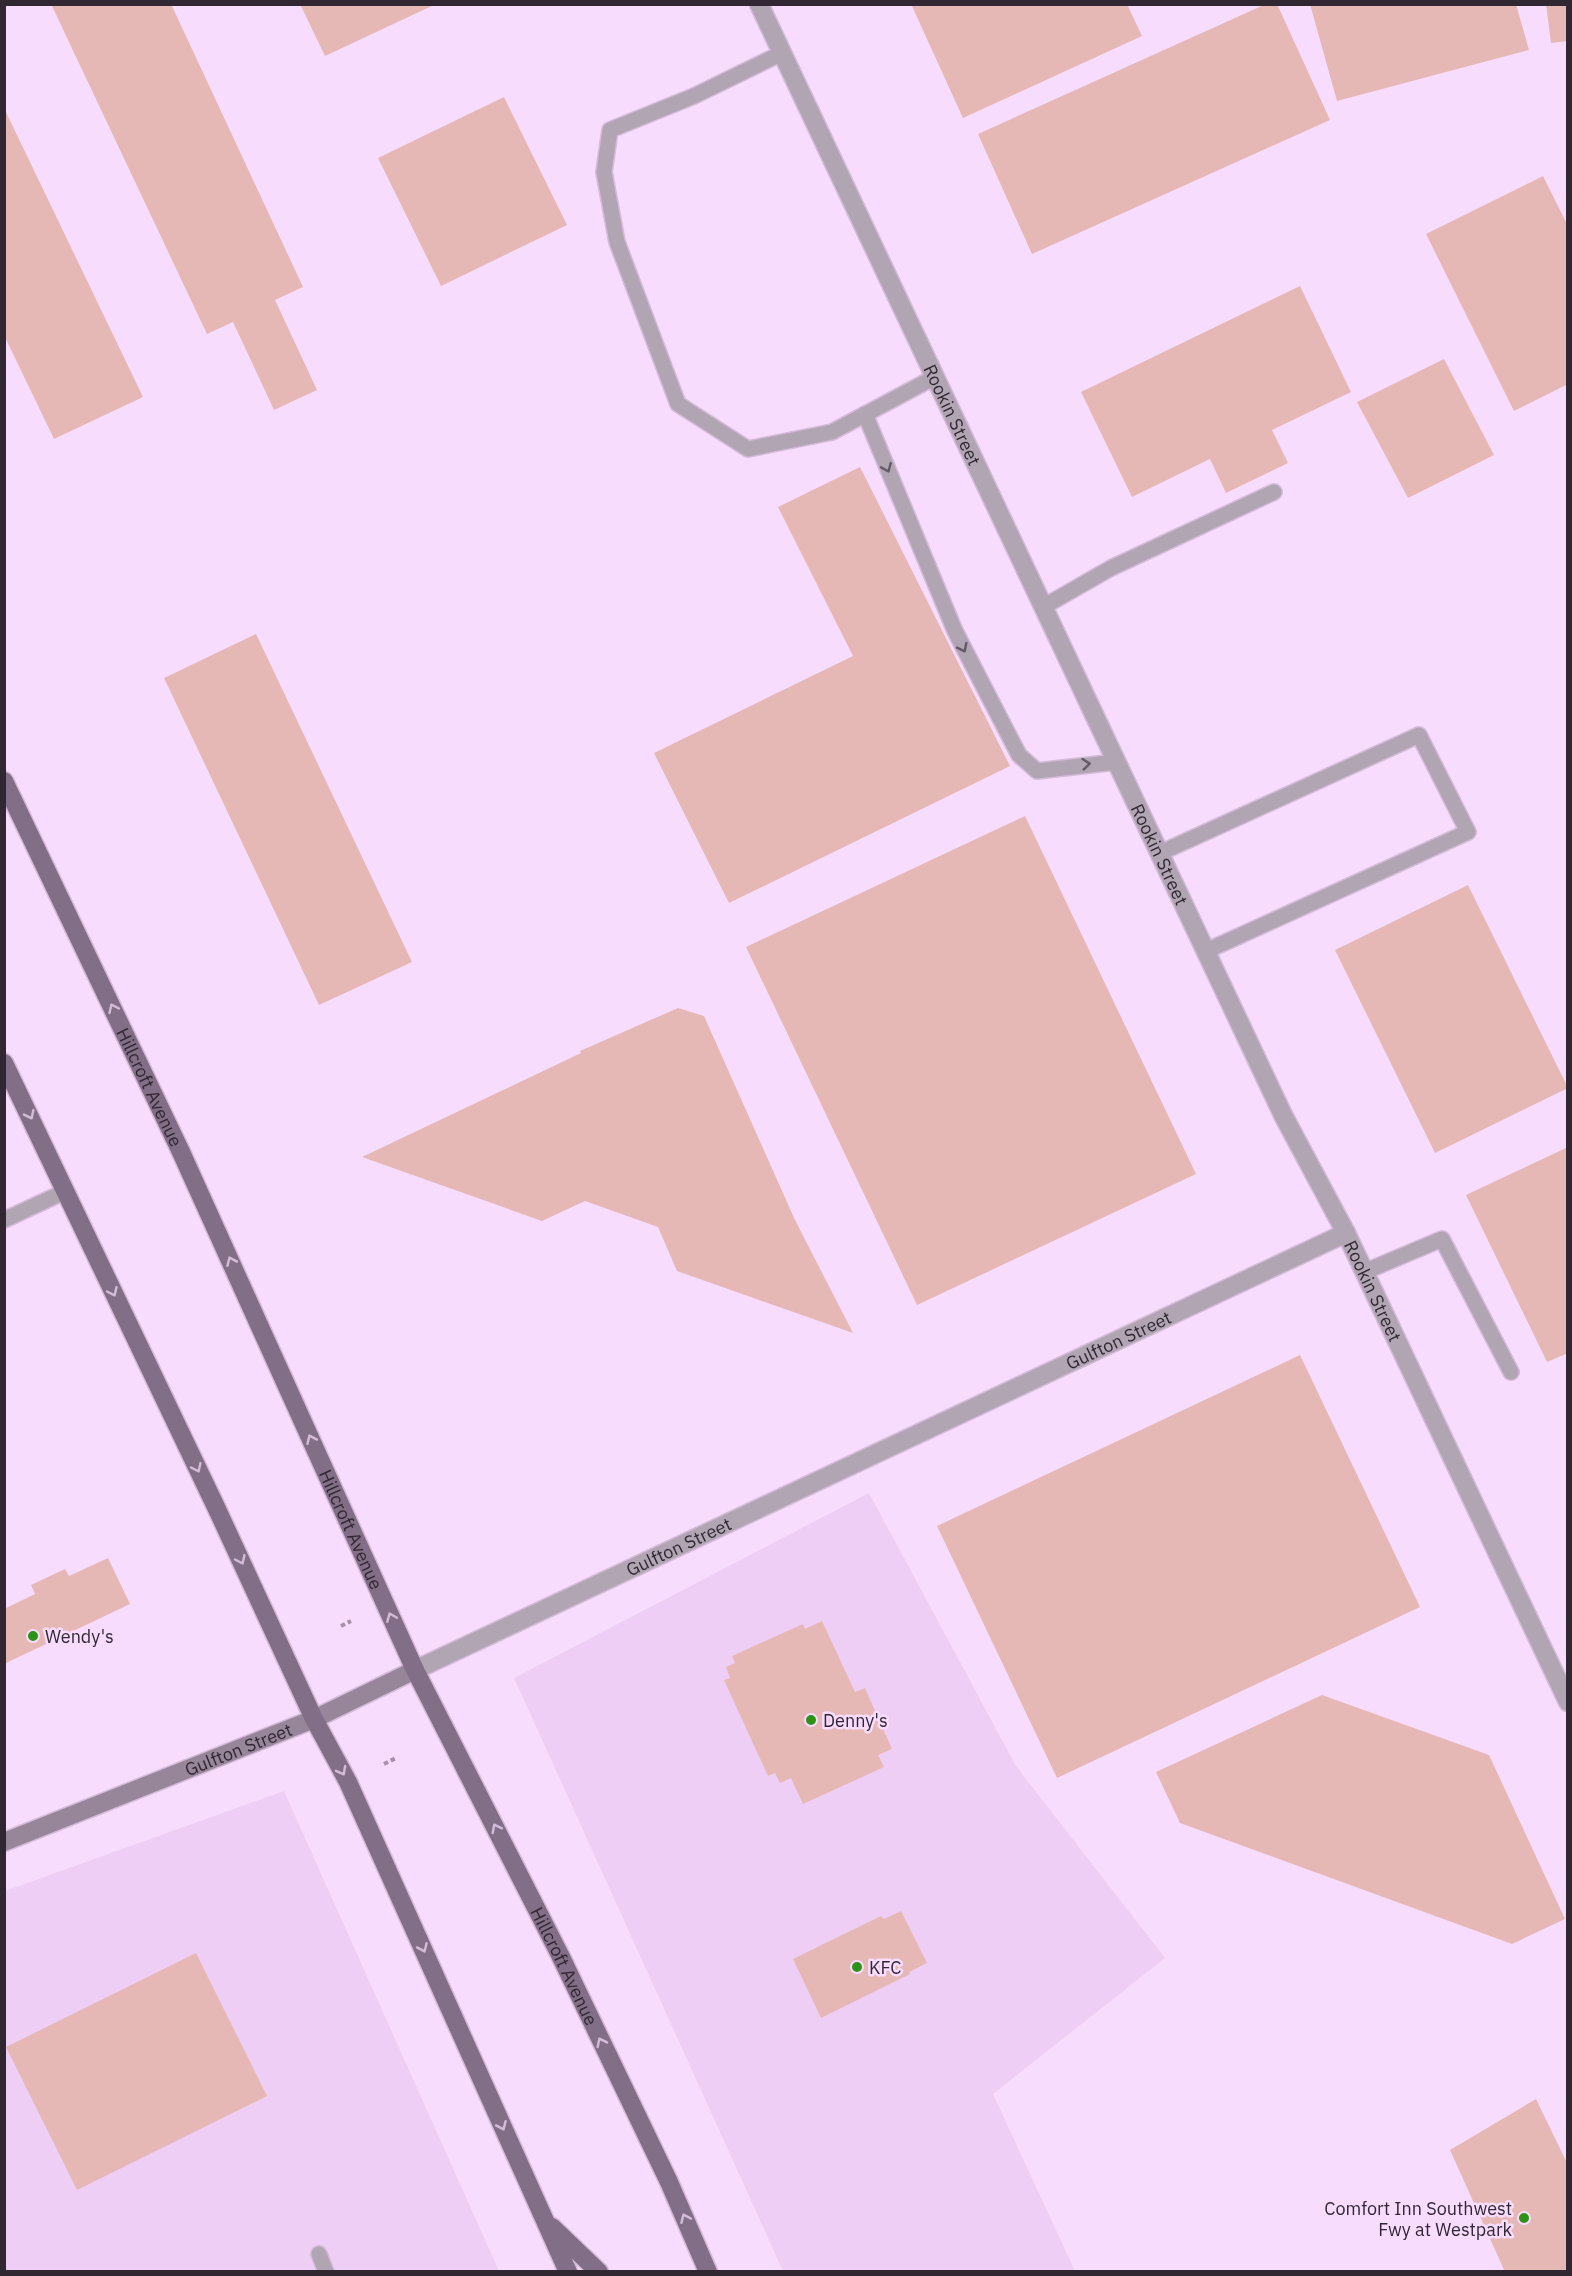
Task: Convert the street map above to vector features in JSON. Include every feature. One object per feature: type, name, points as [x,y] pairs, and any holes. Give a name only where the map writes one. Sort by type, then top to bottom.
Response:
[{"type":"main road","name":"Hillcroft Avenue","points":[[4,781],[181,1152],[415,1670],[550,1936],[669,2182],[708,2271]]},
{"type":"main road","points":[[4,1063],[314,1719],[348,1782],[568,2271]]},
{"type":"main road","name":"Gulfton Street","points":[[4,1842],[314,1719],[415,1670]]},
{"type":"main road","points":[[544,2219],[598,2271]]},
{"type":"street","name":"Rookin Street","points":[[759,4],[1283,1115],[1346,1233],[1568,1702]]},
{"type":"street","name":"Gulfton Street","points":[[415,1670],[1346,1233]]},
{"type":"lane","points":[[782,53],[694,96],[610,130],[604,172],[617,242],[678,404],[748,449],[832,432],[935,377]]},
{"type":"lane","points":[[865,414],[955,631],[1019,755],[1037,771],[1116,762]]},
{"type":"lane","points":[[1043,607],[1111,568],[1274,492]]},
{"type":"lane","points":[[1160,853],[1419,735],[1468,832],[1206,951]]},
{"type":"lane","points":[[4,1220],[66,1191]]},
{"type":"lane","points":[[1364,1272],[1442,1239],[1511,1372]]},
{"type":"lane","points":[[319,2254],[326,2271]]},
{"type":"path","points":[[341,1626],[351,1621]]},
{"type":"path","points":[[384,1764],[396,1758]]},
{"type":"shaded area","points":[[869,1493],[1016,1766],[1165,1958],[993,2094],[1075,2271],[783,2271],[514,1678]]},
{"type":"shaded area","points":[[284,1791],[499,2271],[5,2272],[5,1891]]},
{"type":"building","points":[[51,4],[171,4],[303,287],[275,300],[317,390],[274,410],[233,322],[207,334]]},
{"type":"building","points":[[300,4],[436,4],[325,56]]},
{"type":"building","points":[[911,4],[1127,4],[1142,36],[963,118]]},
{"type":"building","points":[[1266,4],[1277,4],[1330,120],[1032,254],[978,134]]},
{"type":"building","points":[[1310,4],[1516,4],[1529,50],[1337,101]]},
{"type":"building","points":[[1546,4],[1568,4],[1568,41],[1551,43]]},
{"type":"building","points":[[504,97],[567,225],[441,286],[378,158]]},
{"type":"building","points":[[4,108],[143,397],[54,439],[4,335]]},
{"type":"building","points":[[1543,176],[1568,226],[1568,384],[1514,411],[1426,234]]},
{"type":"building","points":[[1300,286],[1351,392],[1272,430],[1288,463],[1226,493],[1210,459],[1132,497],[1081,392]]},
{"type":"building","points":[[1444,359],[1494,455],[1408,498],[1357,402]]},
{"type":"building","points":[[860,467],[1010,766],[729,903],[654,753],[853,656],[778,507]]},
{"type":"building","points":[[256,634],[412,962],[319,1005],[164,678]]},
{"type":"building","points":[[1025,816],[1196,1174],[917,1305],[746,947]]},
{"type":"building","points":[[1468,885],[1568,1088],[1435,1153],[1335,950]]},
{"type":"building","points":[[678,1008],[704,1016],[795,1220],[853,1333],[677,1271],[658,1227],[585,1201],[542,1221],[362,1157],[581,1053],[580,1051]]},
{"type":"building","points":[[1568,1147],[1568,1353],[1547,1362],[1466,1195]]},
{"type":"building","points":[[1300,1355],[1420,1607],[1057,1778],[937,1526]]},
{"type":"building","name":"Wendy's","points":[[108,1558],[130,1604],[4,1664],[4,1609],[35,1594],[31,1585],[65,1569],[69,1576]]},
{"type":"building","name":"Denny's","points":[[822,1621],[855,1692],[865,1688],[892,1749],[878,1755],[884,1767],[803,1804],[791,1778],[780,1783],[775,1773],[768,1776],[724,1680],[730,1678],[726,1667],[735,1663],[732,1656],[803,1624],[805,1629]]},
{"type":"building","points":[[1322,1695],[1489,1755],[1565,1919],[1512,1944],[1180,1823],[1156,1772]]},
{"type":"building","name":"KFC","points":[[901,1911],[927,1963],[909,1972],[910,1974],[821,2018],[793,1959],[881,1916],[884,1919]]},
{"type":"building","points":[[196,1953],[267,2096],[77,2190],[6,2047]]},
{"type":"building","name":"Comfort Inn Southwest Fwy at Westpark","points":[[1536,2099],[1568,2165],[1568,2272],[1505,2272],[1450,2150]]},
{"type":"place","name":"Wendy's","points":[[33,1636]]},
{"type":"place","name":"Denny's","points":[[811,1720]]},
{"type":"place","name":"KFC","points":[[857,1967]]},
{"type":"place","name":"Comfort Inn Southwest Fwy at Westpark","points":[[1524,2218]]}]
